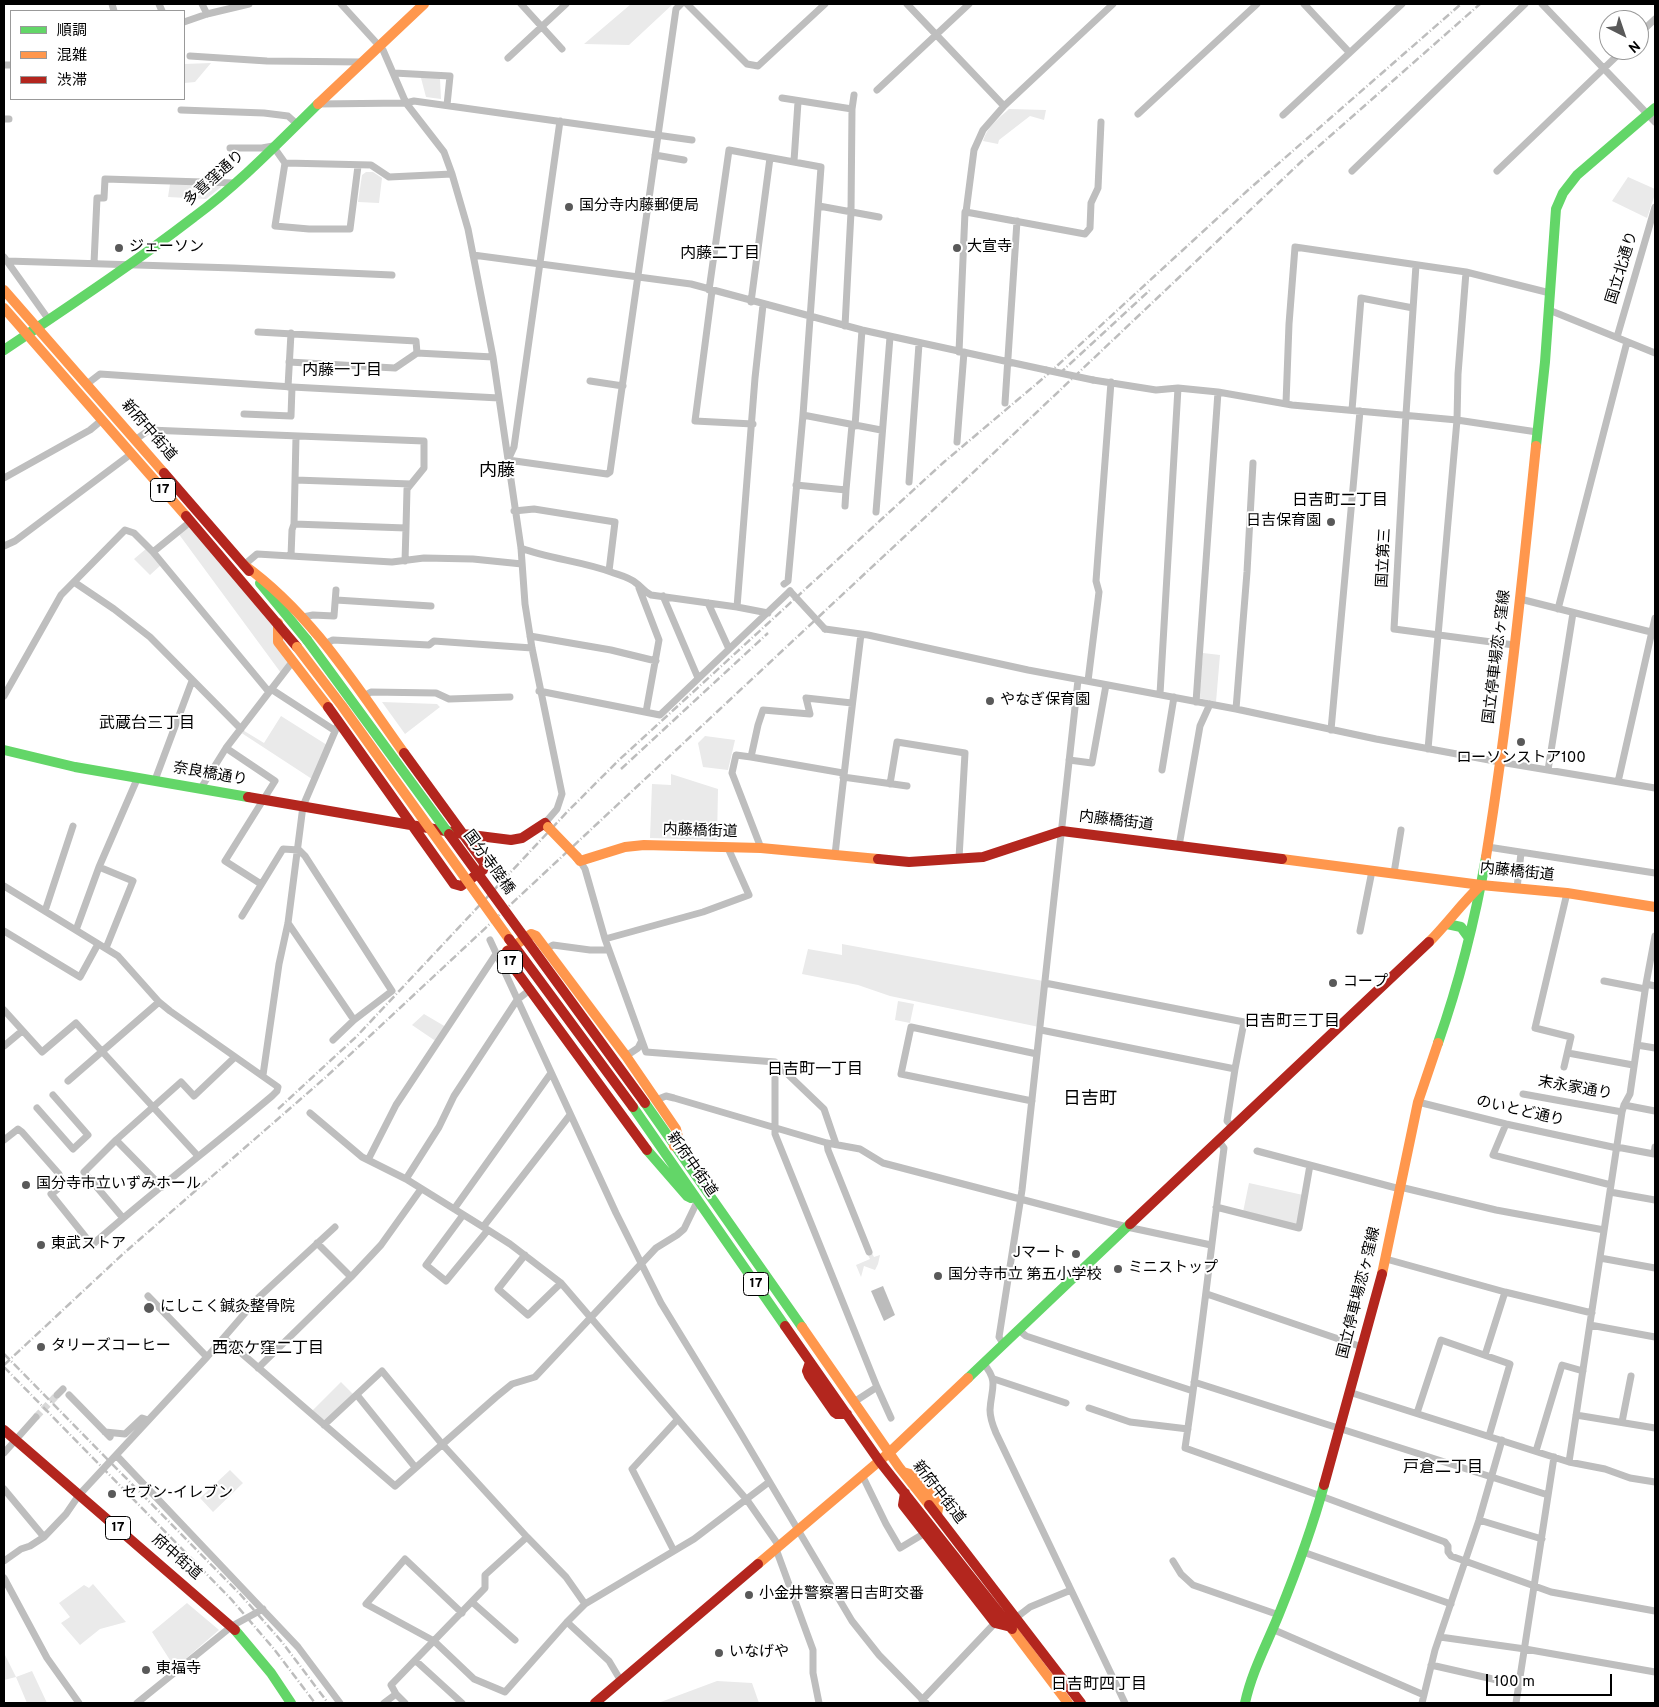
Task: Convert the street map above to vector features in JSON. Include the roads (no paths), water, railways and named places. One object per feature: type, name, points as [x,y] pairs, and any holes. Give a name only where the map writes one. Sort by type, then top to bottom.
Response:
[{"type":"main road","name":"多喜窪通り","points":[[4,350],[50,320],[195,217],[235,182],[424,4]]},
{"type":"main road","name":"国立停車場恋ヶ窪線","points":[[1245,1703],[1250,1681],[1304,1552],[1321,1496],[1386,1259],[1418,1102],[1452,1004],[1482,884],[1500,762],[1520,599],[1549,310],[1556,209],[1559,200],[1577,175],[1651,111]]},
{"type":"main road","name":"新府中街道","points":[[4,290],[307,640]]},
{"type":"main road","name":"新府中街道","points":[[4,299],[25,324],[27,335]]},
{"type":"main road","name":"新府中街道","points":[[4,308],[297,647]]},
{"type":"main road","name":"17","points":[[244,565],[266,580],[303,617],[325,644],[484,863],[483,870],[458,886],[454,884],[413,826],[336,726],[293,661],[278,642],[278,623]]},
{"type":"main road","name":"国分寺陸橋","points":[[307,640],[357,705],[504,911],[645,1103]]},
{"type":"main road","name":"国分寺陸橋","points":[[297,647],[342,706],[496,922],[633,1108]]},
{"type":"main road","name":"奈良橋通り","points":[[4,750],[56,763],[413,826]]},
{"type":"main road","points":[[413,826],[511,840],[522,838],[547,825],[579,859]]},
{"type":"main road","name":"内藤橋街道","points":[[579,859],[625,847],[644,845],[761,848],[909,862],[983,857],[1062,831],[1567,893],[1655,907]]},
{"type":"main road","points":[[595,1703],[880,1462],[1020,1331],[1446,924],[1464,901],[1482,884]]},
{"type":"main road","points":[[1446,924],[1460,926],[1467,932],[1469,938]]},
{"type":"main road","name":"17","points":[[674,1146],[678,1137],[676,1129],[626,1056],[536,936],[531,934],[507,950],[506,957],[650,1154],[686,1196],[698,1200]]},
{"type":"main road","name":"新府中街道","points":[[645,1103],[890,1452],[902,1472],[1017,1617],[1081,1703]]},
{"type":"main road","name":"新府中街道","points":[[633,1108],[880,1462],[1068,1703]]},
{"type":"main road","name":"新府中街道","points":[[779,1296],[811,1353],[878,1450],[880,1462]]},
{"type":"main road","name":"府中街道","points":[[4,1430],[232,1626],[271,1672],[291,1703]]},
{"type":"main road","points":[[905,1494],[903,1505],[995,1623],[1010,1627]]},
{"type":"street","points":[[202,4],[207,14]]},
{"type":"street","points":[[185,22],[247,4]]},
{"type":"street","points":[[341,4],[383,50],[406,103],[444,152],[468,230],[493,357],[539,691],[553,745],[562,794],[557,809],[547,825]]},
{"type":"street","points":[[521,4],[562,49]]},
{"type":"street","points":[[508,58],[566,4]]},
{"type":"street","points":[[508,460],[607,474],[610,472],[676,9],[682,4]]},
{"type":"street","points":[[687,4],[747,64],[758,66],[825,4]]},
{"type":"street","points":[[907,4],[1004,106]]},
{"type":"street","points":[[877,90],[969,4]]},
{"type":"street","points":[[1101,122],[1098,188],[1091,203],[1090,228],[1086,234],[966,212],[974,150],[983,130],[1004,106],[1114,4]]},
{"type":"street","points":[[1138,114],[1257,4]]},
{"type":"street","points":[[1304,4],[1349,52]]},
{"type":"street","points":[[1283,115],[1402,4]]},
{"type":"street","points":[[1352,171],[1525,4]]},
{"type":"street","points":[[1542,4],[1603,68],[1651,111],[1655,122]]},
{"type":"street","points":[[190,56],[276,62],[362,62]]},
{"type":"street","points":[[1496,170],[1612,60]]},
{"type":"street","points":[[394,73],[450,76],[447,105]]},
{"type":"street","points":[[845,326],[852,212],[852,109],[854,95]]},
{"type":"street","points":[[782,98],[852,109]]},
{"type":"street","points":[[317,104],[406,103],[414,101],[692,140]]},
{"type":"street","points":[[794,161],[798,102]]},
{"type":"street","points":[[181,110],[264,113],[288,116],[296,124]]},
{"type":"street","points":[[508,460],[514,447],[560,121]]},
{"type":"street","points":[[230,148],[273,146],[285,163],[275,226],[309,229],[350,229],[358,166]]},
{"type":"street","points":[[752,424],[695,421],[729,150],[821,167],[812,317],[788,581],[784,584]]},
{"type":"street","points":[[655,155],[684,160]]},
{"type":"street","points":[[751,302],[770,158]]},
{"type":"street","points":[[285,163],[371,165],[389,177],[452,174]]},
{"type":"street","points":[[94,263],[97,198],[104,198],[105,179],[235,182]]},
{"type":"street","points":[[819,206],[879,217]]},
{"type":"street","name":"国立北通り","points":[[1616,337],[1655,207]]},
{"type":"street","points":[[957,442],[962,352],[965,212]]},
{"type":"street","points":[[1005,403],[1017,221]]},
{"type":"street","points":[[1286,403],[1296,247],[1466,272],[1550,293]]},
{"type":"street","points":[[473,254],[691,284],[751,302],[919,344],[1093,380],[1156,390],[1178,388],[1218,392],[1286,403],[1406,414],[1537,432]]},
{"type":"street","points":[[5,259],[392,275]]},
{"type":"street","points":[[5,259],[50,320]]},
{"type":"street","name":"国立第三","points":[[1416,264],[1394,629],[1514,645]]},
{"type":"street","points":[[1428,749],[1457,420],[1458,374],[1466,272]]},
{"type":"street","points":[[1331,730],[1356,410],[1361,298],[1413,308]]},
{"type":"street","points":[[737,607],[755,378],[763,305]]},
{"type":"street","points":[[1549,310],[1655,353]]},
{"type":"street","points":[[845,506],[862,330]]},
{"type":"street","points":[[258,332],[416,341],[417,353]]},
{"type":"street","points":[[244,414],[291,416],[289,362],[291,333]]},
{"type":"street","points":[[876,512],[881,430],[890,337]]},
{"type":"street","points":[[1558,609],[1627,342]]},
{"type":"street","points":[[909,482],[919,344]]},
{"type":"street","points":[[289,362],[395,368],[417,353],[493,357]]},
{"type":"street","points":[[87,384],[100,374],[290,387],[499,398]]},
{"type":"street","points":[[590,381],[623,386]]},
{"type":"street","points":[[1088,681],[1099,592],[1096,581],[1111,382]]},
{"type":"street","points":[[1160,694],[1178,388]]},
{"type":"street","points":[[1196,702],[1218,392]]},
{"type":"street","points":[[803,415],[881,430]]},
{"type":"street","points":[[4,478],[90,430],[102,420]]},
{"type":"street","points":[[135,440],[150,430],[424,441],[424,468],[407,489],[405,561]]},
{"type":"street","points":[[291,556],[294,524],[296,437]]},
{"type":"street","points":[[4,546],[16,541],[131,454]]},
{"type":"street","points":[[1236,709],[1247,572],[1253,463]]},
{"type":"street","points":[[294,480],[411,484]]},
{"type":"street","points":[[796,486],[846,490]]},
{"type":"street","points":[[514,511],[534,509],[615,522],[609,571]]},
{"type":"street","points":[[153,552],[190,522]]},
{"type":"street","points":[[294,524],[406,528]]},
{"type":"street","points":[[4,696],[61,595],[126,530],[134,533],[153,552],[270,691],[336,726],[303,806],[299,850],[288,923],[279,964],[263,1075]]},
{"type":"street","points":[[520,548],[544,556],[609,571],[637,583],[645,592],[651,594],[768,613]]},
{"type":"street","points":[[244,565],[257,554],[392,562],[424,558],[473,559],[522,564]]},
{"type":"street","points":[[74,582],[114,609],[150,638],[241,729]]},
{"type":"street","points":[[637,583],[659,640],[646,712]]},
{"type":"street","points":[[303,617],[313,615],[334,616],[336,590]]},
{"type":"street","points":[[539,691],[660,715],[790,591],[825,629],[861,634],[1078,680],[1160,694],[1428,749],[1655,788]]},
{"type":"street","points":[[663,596],[698,678]]},
{"type":"street","points":[[1520,599],[1654,633]]},
{"type":"street","points":[[336,600],[431,606]]},
{"type":"street","points":[[708,603],[729,649]]},
{"type":"street","points":[[1548,770],[1572,613]]},
{"type":"street","points":[[1618,782],[1654,633],[1655,618]]},
{"type":"street","points":[[836,854],[843,775],[861,634]]},
{"type":"street","points":[[530,636],[612,650],[656,661]]},
{"type":"street","points":[[325,644],[333,640],[429,645],[434,641],[532,648]]},
{"type":"street","points":[[201,788],[226,748],[293,661]]},
{"type":"street","points":[[1004,1345],[999,1337],[1021,1199],[1078,680]]},
{"type":"street","points":[[155,780],[192,681]]},
{"type":"street","points":[[1069,760],[1092,763],[1106,685]]},
{"type":"street","points":[[364,696],[371,692],[436,693],[449,699],[510,697]]},
{"type":"street","points":[[1162,770],[1174,697]]},
{"type":"street","points":[[751,757],[763,710],[810,714],[806,698],[852,703]]},
{"type":"street","points":[[1179,846],[1200,726],[1210,704]]},
{"type":"street","points":[[890,784],[897,742],[965,753],[959,858]]},
{"type":"street","points":[[226,748],[275,781],[225,861],[261,884]]},
{"type":"street","points":[[761,848],[732,773],[736,755],[907,786]]},
{"type":"street","points":[[76,930],[99,868],[138,777]]},
{"type":"street","points":[[45,911],[74,826]]},
{"type":"street","points":[[1394,873],[1401,830]]},
{"type":"street","points":[[605,939],[703,912],[749,895],[728,848]]},
{"type":"street","points":[[1488,848],[1655,873]]},
{"type":"street","points":[[242,916],[283,849],[299,850],[392,991],[354,1020],[333,1040]]},
{"type":"street","points":[[1517,888],[1520,853]]},
{"type":"street","points":[[579,859],[585,869],[605,939],[646,1052],[775,1062],[824,1109],[836,1144]]},
{"type":"street","points":[[99,868],[133,881],[106,948]]},
{"type":"street","points":[[1360,931],[1372,870]]},
{"type":"street","points":[[4,886],[118,956],[159,1002],[278,1087],[278,1091],[92,1245],[51,1194],[62,1182],[59,1174],[18,1129],[4,1140]]},
{"type":"street","points":[[1564,1067],[1570,1036],[1535,1028],[1567,893]]},
{"type":"street","points":[[288,923],[354,1020]]},
{"type":"street","points":[[4,931],[80,977],[98,944]]},
{"type":"street","points":[[1569,1462],[1623,1108],[1630,1094],[1633,1065],[1655,936]]},
{"type":"street","points":[[490,940],[550,1073],[661,1303],[852,1621],[879,1655],[924,1702],[995,1623]]},
{"type":"street","points":[[546,949],[553,944],[590,950],[609,950]]},
{"type":"street","points":[[368,1160],[396,1105],[496,954]]},
{"type":"street","points":[[1604,981],[1646,987],[1655,986]]},
{"type":"street","points":[[1045,983],[1244,1022],[1227,1121],[1233,1127]]},
{"type":"street","points":[[406,1179],[440,1127],[454,1096],[517,1000],[531,989]]},
{"type":"street","points":[[68,1082],[159,1002]]},
{"type":"street","points":[[4,1010],[42,1052],[76,1023],[198,1156]]},
{"type":"street","points":[[1032,1101],[901,1074],[911,1028],[1037,1054]]},
{"type":"street","points":[[1041,1030],[1235,1069]]},
{"type":"street","points":[[4,1046],[22,1031]]},
{"type":"street","points":[[626,1056],[638,1048],[641,1042]]},
{"type":"street","points":[[1637,1045],[1655,1048]]},
{"type":"street","points":[[1568,1053],[1633,1065]]},
{"type":"street","points":[[123,1218],[84,1172],[116,1140],[181,1082],[194,1096],[235,1057]]},
{"type":"street","points":[[775,1062],[775,1134],[877,1387],[892,1418]]},
{"type":"street","points":[[454,1209],[550,1073]]},
{"type":"street","name":"末永家通り","points":[[1523,1094],[1655,1111]]},
{"type":"street","points":[[37,1108],[73,1149],[88,1135],[53,1095]]},
{"type":"street","points":[[656,1100],[666,1096],[674,1098],[826,1143],[860,1149],[884,1163],[1127,1228],[1211,1244]]},
{"type":"street","name":"のいとど通り","points":[[1418,1102],[1506,1124],[1617,1148],[1654,1154],[1655,1147]]},
{"type":"street","points":[[310,1113],[368,1160],[406,1179],[486,1228],[525,1255],[561,1283],[591,1317],[747,1500],[777,1548],[813,1650],[813,1673],[819,1703]]},
{"type":"street","points":[[463,1215],[426,1266],[446,1281],[570,1115]]},
{"type":"street","points":[[1506,1124],[1493,1155],[1655,1200]]},
{"type":"street","points":[[116,1140],[162,1187]]},
{"type":"street","points":[[1218,1141],[1224,1148],[1211,1244],[1207,1294],[1185,1448],[1445,1542],[1450,1555],[1535,1587],[1567,1596],[1655,1611]]},
{"type":"street","points":[[826,1143],[869,1252]]},
{"type":"street","points":[[1257,1151],[1400,1188],[1496,1210],[1604,1230]]},
{"type":"street","points":[[1216,1207],[1299,1228],[1310,1165]]},
{"type":"street","points":[[258,1368],[351,1278],[381,1245],[421,1189]]},
{"type":"street","points":[[224,1338],[395,1486],[512,1384],[534,1377],[656,1248],[684,1229],[698,1200]]},
{"type":"street","points":[[4,1561],[21,1549],[30,1546],[44,1537],[66,1514],[79,1495],[208,1357],[265,1291],[334,1227]]},
{"type":"street","points":[[317,1243],[351,1278]]},
{"type":"street","points":[[525,1255],[498,1289],[528,1315],[561,1283]]},
{"type":"street","points":[[1600,1258],[1655,1268]]},
{"type":"street","points":[[1386,1259],[1505,1292],[1592,1312]]},
{"type":"street","points":[[1485,1355],[1505,1292]]},
{"type":"street","points":[[1207,1294],[1362,1347]]},
{"type":"street","points":[[148,1296],[208,1357]]},
{"type":"street","points":[[1590,1325],[1655,1337]]},
{"type":"street","points":[[1020,1331],[1026,1336],[1193,1391]]},
{"type":"street","points":[[1417,1413],[1441,1340],[1510,1364],[1490,1436]]},
{"type":"street","points":[[984,1364],[994,1379],[990,1410],[996,1433],[1125,1703]]},
{"type":"street","points":[[1536,1451],[1562,1365],[1583,1371]]},
{"type":"street","points":[[324,1425],[382,1371],[442,1444],[566,1577],[585,1604]]},
{"type":"street","points":[[1622,1422],[1633,1386],[1631,1376]]},
{"type":"street","points":[[994,1379],[1066,1403]]},
{"type":"street","points":[[1194,1382],[1548,1495]]},
{"type":"street","points":[[854,1402],[877,1387]]},
{"type":"street","points":[[57,1395],[66,1392],[107,1435],[125,1434],[142,1418],[148,1420]]},
{"type":"street","points":[[1349,1392],[1569,1462],[1605,1468],[1630,1478],[1655,1482]]},
{"type":"street","points":[[357,1395],[415,1468]]},
{"type":"street","points":[[1089,1408],[1130,1422],[1188,1429]]},
{"type":"street","points":[[1576,1415],[1655,1428]]},
{"type":"street","points":[[4,1453],[36,1417]]},
{"type":"street","points":[[674,1551],[632,1469],[677,1420]]},
{"type":"street","points":[[1422,1703],[1431,1665],[1466,1562],[1502,1440]]},
{"type":"street","points":[[116,1455],[298,1647],[340,1703]]},
{"type":"street","points":[[1516,1703],[1554,1457]]},
{"type":"street","points":[[863,1476],[900,1548],[925,1533]]},
{"type":"street","points":[[462,1613],[405,1559],[366,1604],[434,1641],[474,1679],[506,1692],[585,1604],[694,1539],[769,1482]]},
{"type":"street","points":[[4,1489],[44,1537]]},
{"type":"street","points":[[1479,1520],[1542,1539]]},
{"type":"street","points":[[405,1703],[396,1694],[391,1685],[485,1588],[485,1575],[527,1537]]},
{"type":"street","points":[[1304,1552],[1451,1604]]},
{"type":"street","points":[[1173,1561],[1181,1574],[1193,1586],[1278,1615]]},
{"type":"street","points":[[4,1578],[47,1658],[79,1703]]},
{"type":"street","points":[[1017,1617],[1030,1607],[1071,1590]]},
{"type":"street","points":[[472,1602],[515,1640]]},
{"type":"street","points":[[137,1703],[232,1626],[262,1609]]},
{"type":"street","points":[[567,1622],[609,1661],[621,1681]]},
{"type":"street","points":[[1272,1629],[1424,1695]]},
{"type":"street","points":[[1440,1637],[1525,1649],[1655,1672]]},
{"type":"street","points":[[416,1661],[462,1703]]},
{"type":"street","points":[[1431,1665],[1519,1685]]},
{"type":"street","points":[[384,1703],[396,1694]]},
{"type":"tunnel","points":[[36,1417],[57,1395]]},
{"type":"railway","points":[[278,1109],[357,1036],[568,811],[620,759],[944,462],[1047,375],[1247,191],[1461,4]]},
{"type":"railway","points":[[4,1365],[124,1253],[326,1077],[963,482],[1303,160],[1480,4]]},
{"type":"railway","points":[[1059,374],[1151,289]]},
{"type":"railway","points":[[621,769],[768,633]]},
{"type":"railway","points":[[4,1354],[240,1594],[282,1642],[328,1703]]},
{"type":"railway","points":[[4,1367],[231,1599],[274,1649],[315,1703]]},
{"type":"place","name":"国分寺内藤郵便局","points":[[569,207]]},
{"type":"place","name":"ジェーソン","points":[[119,248]]},
{"type":"place","name":"大宣寺","points":[[957,248]]},
{"type":"place","name":"日吉保育園","points":[[1331,522]]},
{"type":"place","name":"やなぎ保育園","points":[[990,701]]},
{"type":"place","name":"ローソンストア100","points":[[1521,742]]},
{"type":"place","name":"コープ","points":[[1333,983]]},
{"type":"place","name":"国分寺市立いずみホール","points":[[26,1185]]},
{"type":"place","name":"東武ストア","points":[[41,1245]]},
{"type":"place","name":"Jマート","points":[[1076,1254]]},
{"type":"place","name":"ミニストップ","points":[[1118,1269]]},
{"type":"place","name":"国分寺市立 第五小学校","points":[[938,1276]]},
{"type":"place","name":"にしこく鍼灸整骨院","points":[[149,1308]]},
{"type":"place","name":"タリーズコーヒー","points":[[41,1347]]},
{"type":"place","name":"セブン-イレブン","points":[[112,1494]]},
{"type":"place","name":"小金井警察署日吉町交番","points":[[749,1595]]},
{"type":"place","name":"いなげや","points":[[719,1653]]},
{"type":"place","name":"東福寺","points":[[146,1670]]},
{"type":"district","name":"内藤二丁目","points":[[720,255]]},
{"type":"district","name":"内藤一丁目","points":[[342,372]]},
{"type":"district","name":"内藤","points":[[497,472]]},
{"type":"district","name":"日吉町二丁目","points":[[1340,502]]},
{"type":"district","name":"武蔵台三丁目","points":[[147,725]]},
{"type":"district","name":"日吉町三丁目","points":[[1292,1023]]},
{"type":"district","name":"日吉町一丁目","points":[[815,1071]]},
{"type":"district","name":"日吉町","points":[[1090,1100]]},
{"type":"district","name":"西恋ケ窪二丁目","points":[[268,1350]]},
{"type":"district","name":"戸倉二丁目","points":[[1443,1469]]},
{"type":"district","name":"日吉町四丁目","points":[[1099,1686]]}]
